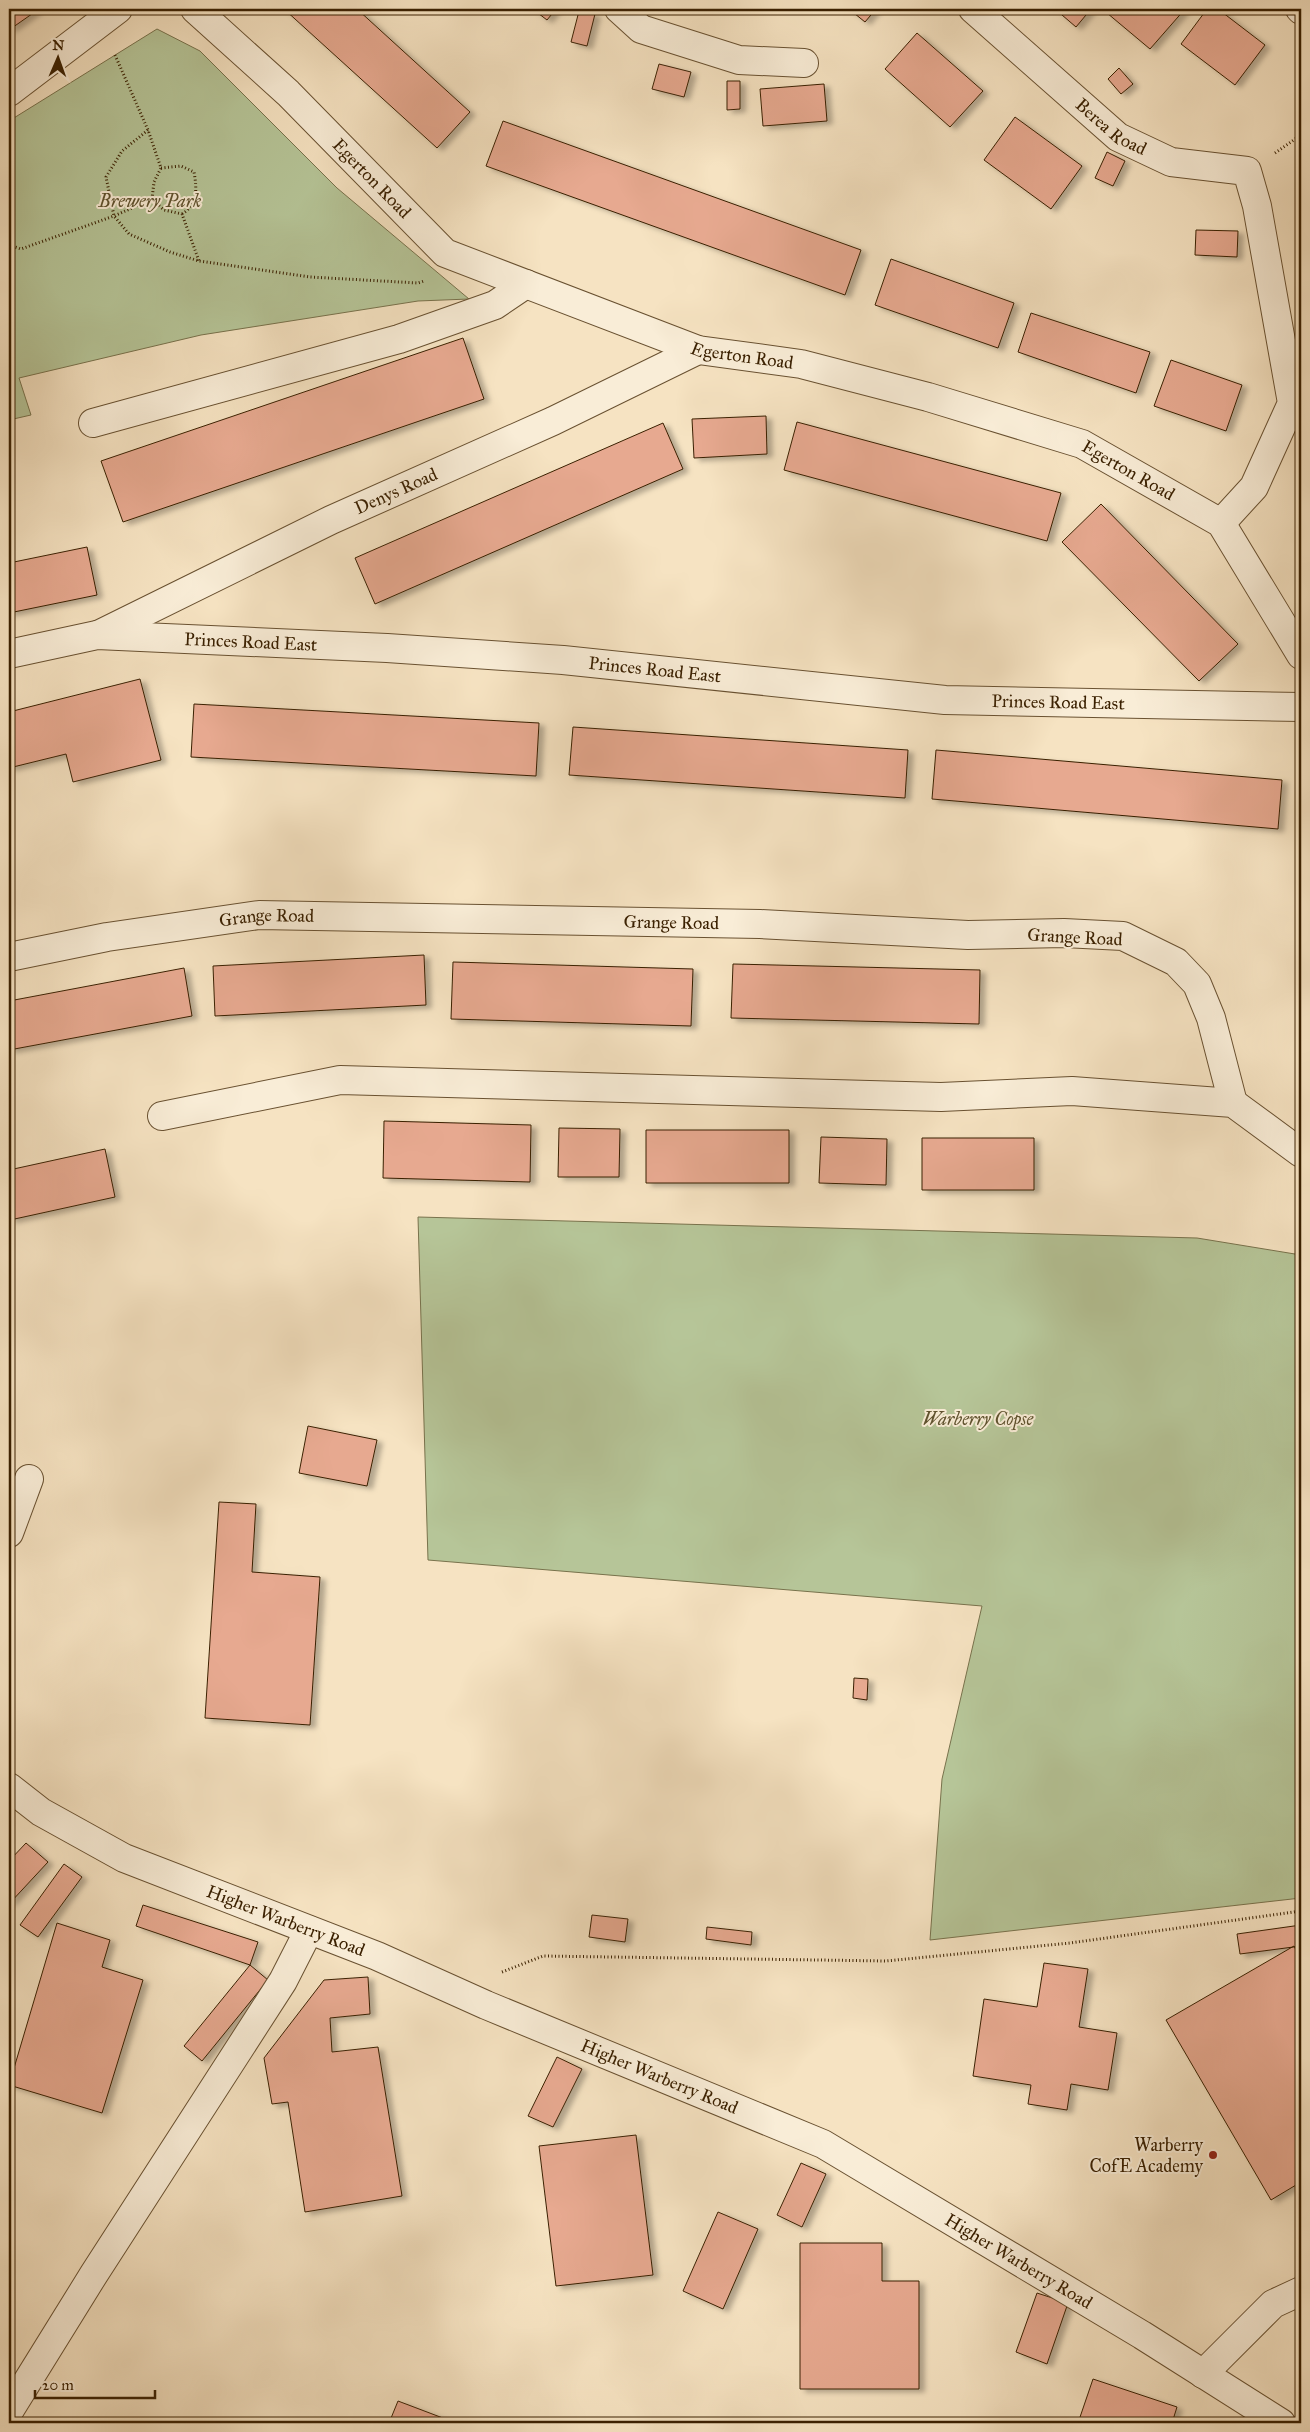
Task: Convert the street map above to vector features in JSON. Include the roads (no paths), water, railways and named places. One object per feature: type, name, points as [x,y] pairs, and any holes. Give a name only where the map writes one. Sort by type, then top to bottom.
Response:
[{"type":"street","name":"Egerton Road","points":[[195,9],[288,93],[445,253],[698,350],[801,364],[928,397],[1082,444],[1221,523],[1301,655]]},
{"type":"street","points":[[619,9],[641,30],[739,60],[804,63]]},
{"type":"street","name":"Berea Road","points":[[973,9],[1118,137],[1170,162],[1247,171],[1257,206],[1292,403],[1254,487],[1221,523]]},
{"type":"street","points":[[9,92],[108,16]]},
{"type":"street","points":[[93,423],[399,339],[495,305],[526,284]]},
{"type":"street","name":"Denys Road","points":[[96,635],[331,520],[552,421],[698,350]]},
{"type":"street","name":"Princes Road East","points":[[9,654],[96,635],[387,648],[563,660],[945,700],[1301,707]]},
{"type":"street","name":"Grange Road","points":[[9,957],[106,938],[259,915],[751,924],[968,935],[1064,933],[1123,936],[1176,962],[1197,984],[1211,1018],[1233,1103]]},
{"type":"street","points":[[162,1116],[340,1080],[941,1097],[1072,1091],[1233,1103],[1301,1154]]},
{"type":"street","points":[[9,1534],[29,1478]]},
{"type":"street","name":"Higher Warberry Road","points":[[9,1787],[41,1812],[124,1858],[377,1956],[823,2144],[1281,2423]]},
{"type":"street","points":[[9,2410],[94,2274],[283,1981],[309,1930]]},
{"type":"street","points":[[1203,2374],[1273,2304],[1301,2291]]},
{"type":"street","points":[[9,2421],[15,2423]]},
{"type":"place","name":"Warberry CofE Academy","points":[[1213,2155]]},
{"type":"park label","name":"Brewery Park","points":[[150,201]]},
{"type":"park label","name":"Warberry Copse","points":[[978,1419]]}]
